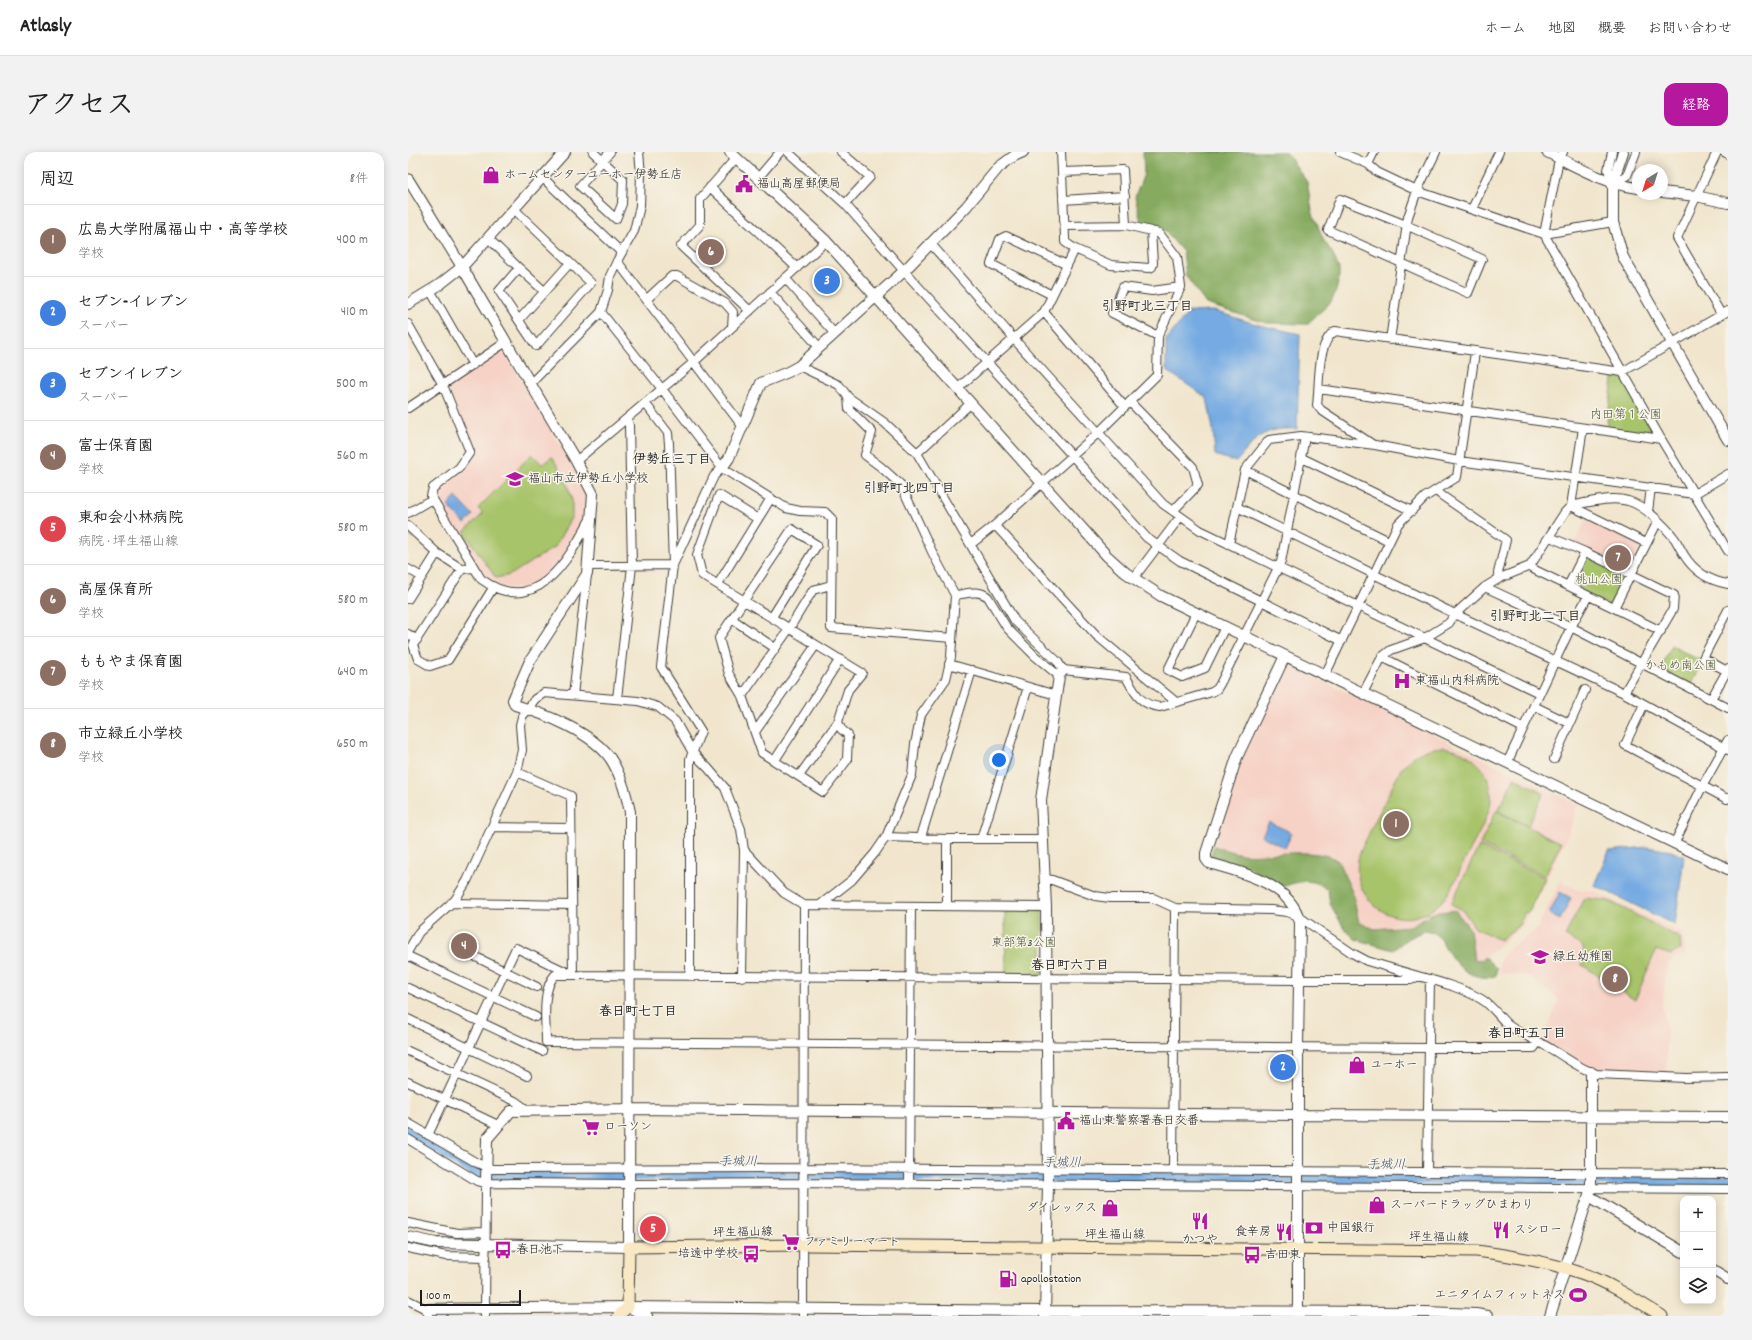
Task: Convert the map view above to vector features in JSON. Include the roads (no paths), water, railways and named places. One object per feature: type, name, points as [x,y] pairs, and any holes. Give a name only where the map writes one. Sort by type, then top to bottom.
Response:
[{"type":"main road","name":"坪生福山線","points":[[629,1247],[804,1245],[1477,1251],[1526,1260],[1585,1274],[1662,1316]]},
{"type":"main road","points":[[618,1316],[628,1307],[629,1247]]},
{"type":"street","points":[[408,304],[430,290],[462,266],[565,152]]},
{"type":"street","points":[[593,152],[602,161],[623,180],[622,204],[616,220],[580,186],[602,161],[610,152]]},
{"type":"street","points":[[530,384],[601,312],[608,290],[610,276],[621,252],[634,231],[640,206],[641,174],[639,152]]},
{"type":"street","points":[[758,178],[780,152]]},
{"type":"street","points":[[788,152],[845,204],[1136,528],[1157,546],[1180,561],[1342,640]]},
{"type":"street","points":[[841,152],[870,177],[845,204]]},
{"type":"street","points":[[673,565],[714,476],[729,458],[761,383],[799,366],[904,271],[966,207],[999,168],[1014,156],[1023,152]]},
{"type":"street","points":[[1061,152],[1066,242],[1075,249],[1111,264],[1149,268],[1152,267],[1153,263],[1151,231]]},
{"type":"street","points":[[1340,152],[1368,164],[1377,172],[1417,191],[1544,234],[1613,222]]},
{"type":"street","points":[[1368,164],[1374,152]]},
{"type":"street","points":[[1390,340],[1402,263],[1406,225],[1417,191],[1436,152]]},
{"type":"street","points":[[1472,209],[1499,152]]},
{"type":"street","points":[[1547,152],[1562,155],[1613,182],[1632,188]]},
{"type":"street","points":[[1612,152],[1608,170],[1613,182]]},
{"type":"street","points":[[1623,152],[1613,182],[1613,222],[1623,257],[1728,440]]},
{"type":"street","points":[[1613,182],[1627,176],[1636,152]]},
{"type":"street","points":[[1375,445],[1317,406],[1321,356],[1327,340],[1335,331],[1622,372],[1725,313],[1677,238],[1717,152]]},
{"type":"street","points":[[1724,152],[1728,154]]},
{"type":"street","points":[[750,311],[681,246],[700,225],[700,199],[733,155],[826,241],[970,404],[1108,556],[1133,579],[1161,596],[1728,870]]},
{"type":"street","points":[[1562,155],[1544,234],[1622,372],[1728,551]]},
{"type":"street","points":[[1062,172],[1123,170],[1126,225]]},
{"type":"street","points":[[542,177],[621,252]]},
{"type":"street","points":[[408,179],[462,266],[576,461],[593,494],[588,570],[573,695]]},
{"type":"street","points":[[710,187],[796,268]]},
{"type":"street","points":[[1668,193],[1696,196],[1728,203]]},
{"type":"street","points":[[1063,200],[1125,196]]},
{"type":"street","points":[[1340,199],[1406,225],[1482,259],[1468,293],[1402,263],[1328,230],[1340,199]]},
{"type":"street","points":[[514,209],[591,283],[536,346],[499,291],[519,268]]},
{"type":"street","points":[[971,544],[995,525],[1099,432],[1157,375],[1158,336],[1181,288],[1177,256],[1159,233],[1126,225],[1065,226]]},
{"type":"street","points":[[1052,295],[991,264],[1000,239],[1006,236],[1067,265]]},
{"type":"street","points":[[488,238],[544,291]]},
{"type":"street","points":[[576,461],[694,362],[826,241]]},
{"type":"street","points":[[931,244],[1014,339],[1164,504],[1180,517],[1200,530],[1539,693]]},
{"type":"street","points":[[957,389],[1044,312],[1075,249]]},
{"type":"street","points":[[617,261],[648,299],[743,427]]},
{"type":"street","points":[[519,320],[570,263]]},
{"type":"street","points":[[648,299],[672,276],[677,276],[724,303],[733,312],[732,327]]},
{"type":"street","points":[[786,278],[834,333]]},
{"type":"street","points":[[1158,336],[1112,313],[1123,287],[1152,291],[1181,288]]},
{"type":"street","points":[[430,290],[473,365]]},
{"type":"street","points":[[770,292],[819,347]]},
{"type":"street","points":[[601,312],[722,468],[786,508],[800,511],[825,512],[832,519],[831,628],[952,638]]},
{"type":"street","points":[[1044,312],[1127,404],[1193,467],[1198,485],[1173,511]]},
{"type":"street","points":[[408,324],[443,384],[470,452],[459,468],[433,488],[431,496],[481,579],[493,588],[515,593],[529,591],[542,585],[564,565],[592,515]]},
{"type":"street","points":[[408,408],[506,342]]},
{"type":"street","points":[[1324,675],[1398,524],[1426,497],[1457,477],[1468,411],[1475,352]]},
{"type":"street","points":[[799,366],[839,385],[848,397],[885,423],[917,453],[1015,621],[1058,662],[1061,673],[1056,695],[1041,800],[1042,838],[1046,880],[1048,1178],[1045,1248],[1045,1314]]},
{"type":"street","points":[[1319,389],[1661,439]]},
{"type":"street","points":[[819,906],[852,880],[867,863],[886,837],[912,775],[915,744],[921,715],[946,679],[950,664],[955,595],[934,556],[901,485],[865,455],[872,432],[849,409],[848,397]]},
{"type":"street","points":[[645,403],[668,433],[669,444],[673,565],[661,668],[701,731],[690,759],[690,976]]},
{"type":"street","points":[[917,453],[970,404]]},
{"type":"street","points":[[617,699],[632,566],[629,426],[626,419]]},
{"type":"street","points":[[1571,506],[1583,428]]},
{"type":"street","points":[[955,595],[976,592],[985,594],[1007,628],[1035,656],[1061,673],[1126,677],[1137,695],[1146,704],[1160,707],[1212,692],[1217,689],[1245,637],[1278,567],[1287,531],[1305,437]]},
{"type":"street","points":[[1229,544],[1245,470],[1270,440],[1305,437],[1375,445],[1460,461],[1575,476],[1694,494],[1728,474]]},
{"type":"street","points":[[1302,458],[1412,511]]},
{"type":"street","points":[[1245,470],[1389,541]]},
{"type":"street","points":[[1648,512],[1651,487]]},
{"type":"street","points":[[1437,491],[1506,540],[1498,573],[1500,578]]},
{"type":"street","points":[[758,519],[719,495],[697,555],[702,575],[862,673],[848,690],[838,722],[799,776]]},
{"type":"street","points":[[718,584],[771,498]]},
{"type":"street","points":[[408,513],[432,499]]},
{"type":"street","points":[[1362,693],[1382,657],[1391,650],[1425,638],[1449,623],[1455,614],[1484,587],[1500,578],[1530,566],[1565,512],[1571,506],[1593,500],[1628,501],[1648,512],[1658,521],[1675,539],[1685,556],[1701,574],[1728,584]]},
{"type":"street","points":[[1571,506],[1646,543]]},
{"type":"street","points":[[1237,508],[1455,614],[1624,693],[1726,749]]},
{"type":"street","points":[[1133,579],[1180,517]]},
{"type":"street","points":[[1614,608],[1658,521]]},
{"type":"street","points":[[995,525],[1097,636],[1176,702]]},
{"type":"street","points":[[408,526],[437,553],[462,569],[474,568]]},
{"type":"street","points":[[772,617],[817,545],[792,529],[719,638],[729,674],[742,696],[762,752],[823,792],[848,760],[848,735],[841,729],[838,722]]},
{"type":"street","points":[[1550,537],[1585,552],[1674,595],[1673,609],[1624,693]]},
{"type":"street","points":[[1568,586],[1585,552]]},
{"type":"street","points":[[408,599],[437,553]]},
{"type":"street","points":[[588,570],[632,566],[673,565]]},
{"type":"street","points":[[1530,566],[1535,570],[1661,631]]},
{"type":"street","points":[[408,569],[422,577]]},
{"type":"street","points":[[462,569],[413,645],[418,659],[430,666],[448,660],[493,588]]},
{"type":"street","points":[[408,1237],[436,1243],[629,1247],[630,812],[622,780],[609,758],[591,740],[570,728],[515,705],[513,700],[530,661],[588,570]]},
{"type":"street","points":[[742,696],[790,628],[813,590],[831,585]]},
{"type":"street","points":[[1484,587],[1642,662],[1728,708]]},
{"type":"street","points":[[1507,763],[1570,627],[1588,596]]},
{"type":"street","points":[[1711,699],[1727,670],[1703,658],[1728,610]]},
{"type":"street","points":[[1196,613],[1168,670],[1182,677],[1205,668],[1225,627]]},
{"type":"street","points":[[732,619],[775,648]]},
{"type":"street","points":[[408,634],[417,640]]},
{"type":"street","points":[[755,732],[816,644]]},
{"type":"street","points":[[1285,656],[1237,757],[1206,853],[1206,858],[1209,863],[1244,873],[1274,887],[1295,909],[1300,924],[1298,980],[1298,1314]]},
{"type":"street","points":[[1382,657],[1523,728]]},
{"type":"street","points":[[775,760],[840,659]]},
{"type":"street","points":[[950,664],[1056,695]]},
{"type":"street","points":[[921,837],[972,670]]},
{"type":"street","points":[[981,839],[1028,687]]},
{"type":"street","points":[[1554,759],[1585,690]]},
{"type":"street","points":[[408,951],[419,932],[452,903],[467,881],[517,772],[522,750],[520,725],[522,717],[527,709],[535,699],[544,693],[573,695],[638,701],[658,707],[675,721],[693,753],[725,788],[741,829],[744,850],[742,977]]},
{"type":"street","points":[[1644,704],[1625,745],[1727,799],[1728,798]]},
{"type":"street","points":[[1534,706],[1569,723]]},
{"type":"street","points":[[1674,844],[1703,785],[1726,749],[1728,740]]},
{"type":"street","points":[[517,772],[571,796],[573,975]]},
{"type":"street","points":[[493,827],[571,828]]},
{"type":"street","points":[[886,837],[947,839],[1042,838]]},
{"type":"street","points":[[947,839],[947,906]]},
{"type":"street","points":[[744,850],[784,893],[804,905],[1046,907]]},
{"type":"street","points":[[1046,880],[1052,880],[1095,896],[1110,898],[1153,898],[1175,908],[1271,910],[1287,912],[1298,916],[1352,953],[1368,961],[1463,990],[1482,1000],[1493,1008],[1507,1024],[1551,1048],[1574,1064],[1591,1072],[1597,1074],[1686,1078],[1728,1077]]},
{"type":"street","points":[[452,903],[572,905]]},
{"type":"street","points":[[803,1313],[804,905]]},
{"type":"street","points":[[909,1183],[911,906]]},
{"type":"street","points":[[1173,1171],[1175,908]]},
{"type":"street","points":[[428,1135],[516,948],[573,975]]},
{"type":"street","points":[[408,956],[536,1017]]},
{"type":"street","points":[[476,957],[537,987]]},
{"type":"street","points":[[1418,976],[1411,980],[1298,980],[910,977],[804,978],[555,975],[549,981],[546,989],[546,1042],[1429,1048],[1534,1048],[1538,1042]]},
{"type":"street","points":[[1427,1172],[1430,979]]},
{"type":"street","points":[[408,988],[542,1051]]},
{"type":"street","points":[[408,1019],[527,1076]]},
{"type":"street","points":[[408,1051],[515,1101],[529,1111]]},
{"type":"street","points":[[1550,1316],[1590,1184],[1591,1072]]},
{"type":"street","points":[[408,1082],[498,1125]]},
{"type":"street","points":[[485,1312],[487,1139],[511,1111],[629,1109],[1728,1117]]},
{"type":"street","points":[[408,1123],[486,1175],[629,1177],[804,1176],[909,1171],[1048,1178],[1590,1184],[1728,1189]]},
{"type":"street","points":[[408,1139],[477,1181],[492,1169],[629,1177],[804,1176],[909,1183],[1048,1178],[1173,1171],[1297,1180],[1427,1172],[1590,1184],[1728,1174]]},
{"type":"street","points":[[1590,1184],[1680,1250]]},
{"type":"street","points":[[408,1222],[457,1233],[485,1232]]},
{"type":"street","points":[[408,1248],[446,1256],[486,1257]]},
{"type":"street","points":[[1716,1272],[1728,1279]]},
{"type":"street","points":[[408,1300],[428,1312],[485,1312],[628,1307],[803,1313],[1476,1314],[1488,1316]]},
{"type":"street","points":[[628,1307],[647,1316]]},
{"type":"water","points":[[1214,311],[1259,325],[1300,334],[1297,429],[1285,429],[1268,432],[1255,440],[1236,462],[1215,455],[1213,429],[1207,398],[1166,370],[1166,340],[1189,312]]},
{"type":"water","points":[[456,497],[473,515],[465,524],[448,506]]},
{"type":"water","points":[[1269,822],[1292,833],[1285,848],[1262,836]]},
{"type":"water","points":[[1647,847],[1671,851],[1684,856],[1675,925],[1594,885],[1609,851]]},
{"type":"water","points":[[1560,892],[1571,898],[1560,920],[1549,914]]},
{"type":"waterway","name":"手城川","points":[[408,1130],[478,1173],[494,1174],[1728,1181]]},
{"type":"place","name":"ホームセンターユーホー伊勢丘店","points":[[491,175]]},
{"type":"place","name":"福山高屋郵便局","points":[[744,184]]},
{"type":"place","name":"高屋保育所","points":[[711,252]]},
{"type":"place","name":"セブンイレブン","points":[[827,281]]},
{"type":"place","name":"福山市立伊勢丘小学校","points":[[515,479]]},
{"type":"place","name":"ももやま保育園","points":[[1618,558]]},
{"type":"place","name":"東福山内科病院","points":[[1402,681]]},
{"type":"place","name":"広島大学附属福山中・高等学校","points":[[1396,824]]},
{"type":"place","name":"富士保育園","points":[[464,946]]},
{"type":"place","name":"緑丘幼稚園","points":[[1540,957]]},
{"type":"place","name":"市立緑丘小学校","points":[[1615,979]]},
{"type":"place","name":"ユーホー","points":[[1357,1065]]},
{"type":"place","name":"セブン-イレブン","points":[[1283,1067]]},
{"type":"place","name":"福山東警察署春日交番","points":[[1066,1121]]},
{"type":"place","name":"ローソン","points":[[591,1127]]},
{"type":"place","name":"スーパードラッグひまわり","points":[[1377,1205]]},
{"type":"place","name":"ダイレックス","points":[[1110,1208]]},
{"type":"place","name":"かつや","points":[[1200,1221]]},
{"type":"place","name":"中国銀行","points":[[1314,1228]]},
{"type":"place","name":"東和会小林病院","points":[[653,1229]]},
{"type":"place","name":"スシロー","points":[[1501,1230]]},
{"type":"place","name":"食辛房","points":[[1284,1232]]},
{"type":"place","name":"ファミリーマート","points":[[791,1242]]},
{"type":"place","name":"春日池下","points":[[503,1250]]},
{"type":"place","name":"培遠中学校","points":[[751,1254]]},
{"type":"place","name":"吉田東","points":[[1252,1255]]},
{"type":"place","name":"apollostation","points":[[1008,1279]]},
{"type":"place","name":"エニタイムフィットネス","points":[[1578,1295]]},
{"type":"district","name":"引野町北三丁目","points":[[1147,307]]},
{"type":"district","name":"伊勢丘三丁目","points":[[672,460]]},
{"type":"district","name":"引野町北四丁目","points":[[909,489]]},
{"type":"district","name":"引野町北二丁目","points":[[1535,617]]},
{"type":"district","name":"春日町六丁目","points":[[1070,966]]},
{"type":"district","name":"春日町七丁目","points":[[638,1012]]},
{"type":"district","name":"春日町五丁目","points":[[1527,1034]]},
{"type":"park label","name":"内田第１公園","points":[[1626,415]]},
{"type":"park label","name":"桃山公園","points":[[1599,580]]},
{"type":"park label","name":"かもめ南公園","points":[[1681,666]]},
{"type":"park label","name":"東部第3公園","points":[[1024,943]]}]
